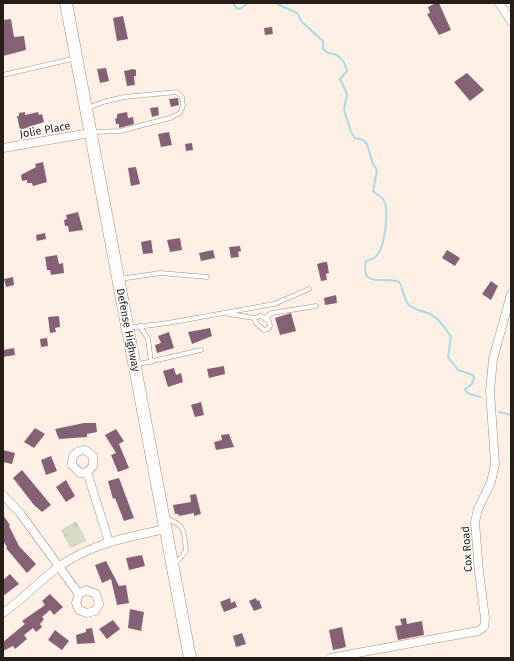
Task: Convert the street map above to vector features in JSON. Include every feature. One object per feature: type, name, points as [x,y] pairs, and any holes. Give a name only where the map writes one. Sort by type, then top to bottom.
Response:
[{"type":"main road","name":"Defense Highway","points":[[66,3],[190,658]]},
{"type":"street","points":[[499,3],[511,22]]},
{"type":"street","name":"Jolie Place","points":[[3,148],[90,132]]},
{"type":"street","name":"Cox Road","points":[[330,658],[478,632],[484,626],[485,618],[479,572],[475,522],[478,509],[491,482],[495,464],[489,403],[490,384],[493,359],[511,294]]},
{"type":"street","points":[[87,472],[109,542]]},
{"type":"street","points":[[3,495],[20,513],[79,594]]},
{"type":"street","points":[[3,613],[58,567],[76,556],[109,542],[165,524]]},
{"type":"lane","points":[[3,75],[76,58]]},
{"type":"lane","points":[[86,110],[103,102],[163,92],[177,92],[182,97],[183,106],[180,113],[170,118],[120,131],[90,132]]},
{"type":"lane","points":[[118,279],[160,273],[207,277]]},
{"type":"lane","points":[[128,328],[274,304],[309,289]]},
{"type":"lane","points":[[223,313],[244,315],[254,318],[265,318],[272,313],[316,306]]},
{"type":"lane","points":[[254,318],[256,324],[264,330],[268,329],[270,326],[269,321],[265,318]]},
{"type":"lane","points":[[140,326],[149,343],[151,362]]},
{"type":"lane","points":[[135,365],[201,350]]},
{"type":"lane","points":[[165,524],[180,524],[184,530],[186,551],[173,566]]},
{"type":"green space","points":[[76,521],[87,541],[70,548],[61,530]]},
{"type":"building","points":[[439,3],[451,30],[439,35],[427,14],[430,13],[428,7]]},
{"type":"building","points":[[123,16],[128,39],[117,41],[113,18]]},
{"type":"building","points":[[11,19],[14,37],[24,36],[26,50],[3,56],[3,20]]},
{"type":"building","points":[[272,27],[273,34],[265,35],[264,28]]},
{"type":"building","points":[[106,68],[109,81],[100,83],[97,69]]},
{"type":"building","points":[[133,69],[136,70],[136,76],[134,76],[135,85],[127,86],[124,71]]},
{"type":"building","points":[[467,73],[484,90],[470,101],[454,82]]},
{"type":"building","points":[[178,98],[179,105],[171,107],[169,99]]},
{"type":"building","points":[[158,107],[159,115],[152,117],[150,108]]},
{"type":"building","points":[[25,112],[25,115],[38,112],[39,115],[42,114],[44,122],[20,130],[17,116],[19,116],[19,113]]},
{"type":"building","points":[[127,112],[128,118],[133,117],[134,124],[119,128],[119,124],[116,124],[115,119],[117,118],[117,114]]},
{"type":"building","points":[[169,132],[172,145],[161,147],[158,134]]},
{"type":"building","points":[[192,143],[193,150],[186,151],[185,144]]},
{"type":"building","points":[[43,162],[47,182],[33,186],[32,183],[27,183],[27,180],[22,181],[21,175],[36,167],[35,164]]},
{"type":"building","points":[[136,167],[140,184],[131,186],[128,168]]},
{"type":"building","points":[[78,212],[83,230],[69,232],[68,226],[65,226],[64,220],[67,219],[66,215]]},
{"type":"building","points":[[45,233],[46,239],[37,241],[36,235]]},
{"type":"building","points":[[180,238],[182,250],[170,252],[167,240]]},
{"type":"building","points":[[151,240],[153,253],[143,254],[141,242]]},
{"type":"building","points":[[240,246],[241,251],[238,252],[239,257],[231,258],[229,247]]},
{"type":"building","points":[[213,250],[215,258],[201,261],[199,253]]},
{"type":"building","points":[[447,250],[460,258],[455,266],[442,258]]},
{"type":"building","points":[[57,255],[59,264],[63,263],[64,273],[51,275],[50,270],[47,270],[45,257]]},
{"type":"building","points":[[327,262],[329,273],[326,274],[327,280],[321,281],[317,264]]},
{"type":"building","points":[[13,277],[14,285],[6,287],[4,279]]},
{"type":"building","points":[[491,281],[498,286],[491,300],[482,294]]},
{"type":"building","points":[[336,295],[337,303],[325,305],[324,298]]},
{"type":"building","points":[[291,313],[296,331],[280,335],[275,318]]},
{"type":"building","points":[[59,316],[60,327],[55,328],[56,332],[50,333],[48,317]]},
{"type":"building","points":[[210,328],[212,336],[192,344],[188,332]]},
{"type":"building","points":[[169,332],[174,348],[157,353],[155,345],[161,343],[158,336]]},
{"type":"building","points":[[47,338],[48,346],[41,347],[40,339]]},
{"type":"building","points":[[14,348],[15,355],[3,357],[3,350]]},
{"type":"building","points":[[224,366],[225,374],[209,378],[207,369]]},
{"type":"building","points":[[174,368],[176,375],[181,373],[183,382],[168,387],[163,371]]},
{"type":"building","points":[[201,402],[204,415],[195,417],[191,405]]},
{"type":"building","points":[[84,423],[96,423],[97,432],[87,434],[87,437],[59,439],[55,429]]},
{"type":"building","points":[[35,428],[45,434],[34,448],[24,442]]},
{"type":"building","points":[[116,429],[124,441],[119,444],[129,468],[118,472],[111,455],[116,453],[105,435]]},
{"type":"building","points":[[229,434],[234,447],[216,450],[214,442],[222,440],[221,435]]},
{"type":"building","points":[[3,450],[15,453],[12,464],[3,462]]},
{"type":"building","points":[[51,456],[57,471],[46,475],[41,460]]},
{"type":"building","points":[[22,470],[51,505],[42,512],[34,505],[13,478]]},
{"type":"building","points":[[119,478],[134,518],[124,521],[115,498],[113,499],[108,481]]},
{"type":"building","points":[[66,480],[75,496],[66,502],[56,487]]},
{"type":"building","points":[[196,494],[201,514],[194,516],[194,513],[179,516],[178,514],[175,514],[173,505],[191,502],[190,495]]},
{"type":"building","points":[[3,515],[10,525],[9,526],[19,546],[36,564],[27,573],[6,548],[7,547],[3,541]]},
{"type":"building","points":[[142,555],[145,566],[129,570],[126,558]]},
{"type":"building","points":[[106,561],[119,586],[126,585],[129,603],[117,605],[111,579],[102,583],[95,565]]},
{"type":"building","points":[[10,574],[19,584],[3,596],[3,580]]},
{"type":"building","points":[[50,594],[63,607],[54,615],[50,610],[42,617],[44,619],[40,624],[42,627],[36,632],[33,628],[24,635],[27,639],[15,649],[13,646],[3,651],[3,642],[25,624],[22,621],[45,605],[42,601]]},
{"type":"building","points":[[230,598],[231,603],[235,601],[237,607],[224,612],[220,602]]},
{"type":"building","points":[[256,598],[257,601],[259,600],[262,608],[254,611],[249,601]]},
{"type":"building","points":[[130,609],[144,612],[141,631],[128,628]]},
{"type":"building","points":[[406,618],[407,624],[422,621],[424,635],[398,640],[395,626],[402,625],[400,619]]},
{"type":"building","points":[[113,620],[120,629],[107,639],[99,629]]},
{"type":"building","points":[[342,627],[346,647],[333,650],[329,630]]},
{"type":"building","points":[[92,628],[95,643],[77,644],[76,635],[86,632],[86,629]]},
{"type":"building","points":[[55,630],[69,641],[62,650],[48,640]]},
{"type":"building","points":[[242,633],[246,644],[236,647],[233,636]]},
{"type":"waterway","points":[[233,3],[236,8],[240,9],[248,3]]},
{"type":"waterway","points":[[275,3],[297,13],[302,22],[323,41],[323,49],[328,53],[338,56],[343,61],[346,68],[347,71],[340,79],[347,94],[344,110],[351,132],[355,138],[363,140],[367,144],[373,164],[377,170],[373,191],[383,199],[386,211],[384,238],[379,253],[372,259],[366,261],[365,270],[367,275],[375,280],[399,282],[409,305],[414,309],[432,315],[440,322],[451,337],[448,357],[458,370],[473,375],[474,378],[472,384],[465,389],[467,393],[480,397]]},
{"type":"waterway","points":[[499,412],[511,415]]}]
